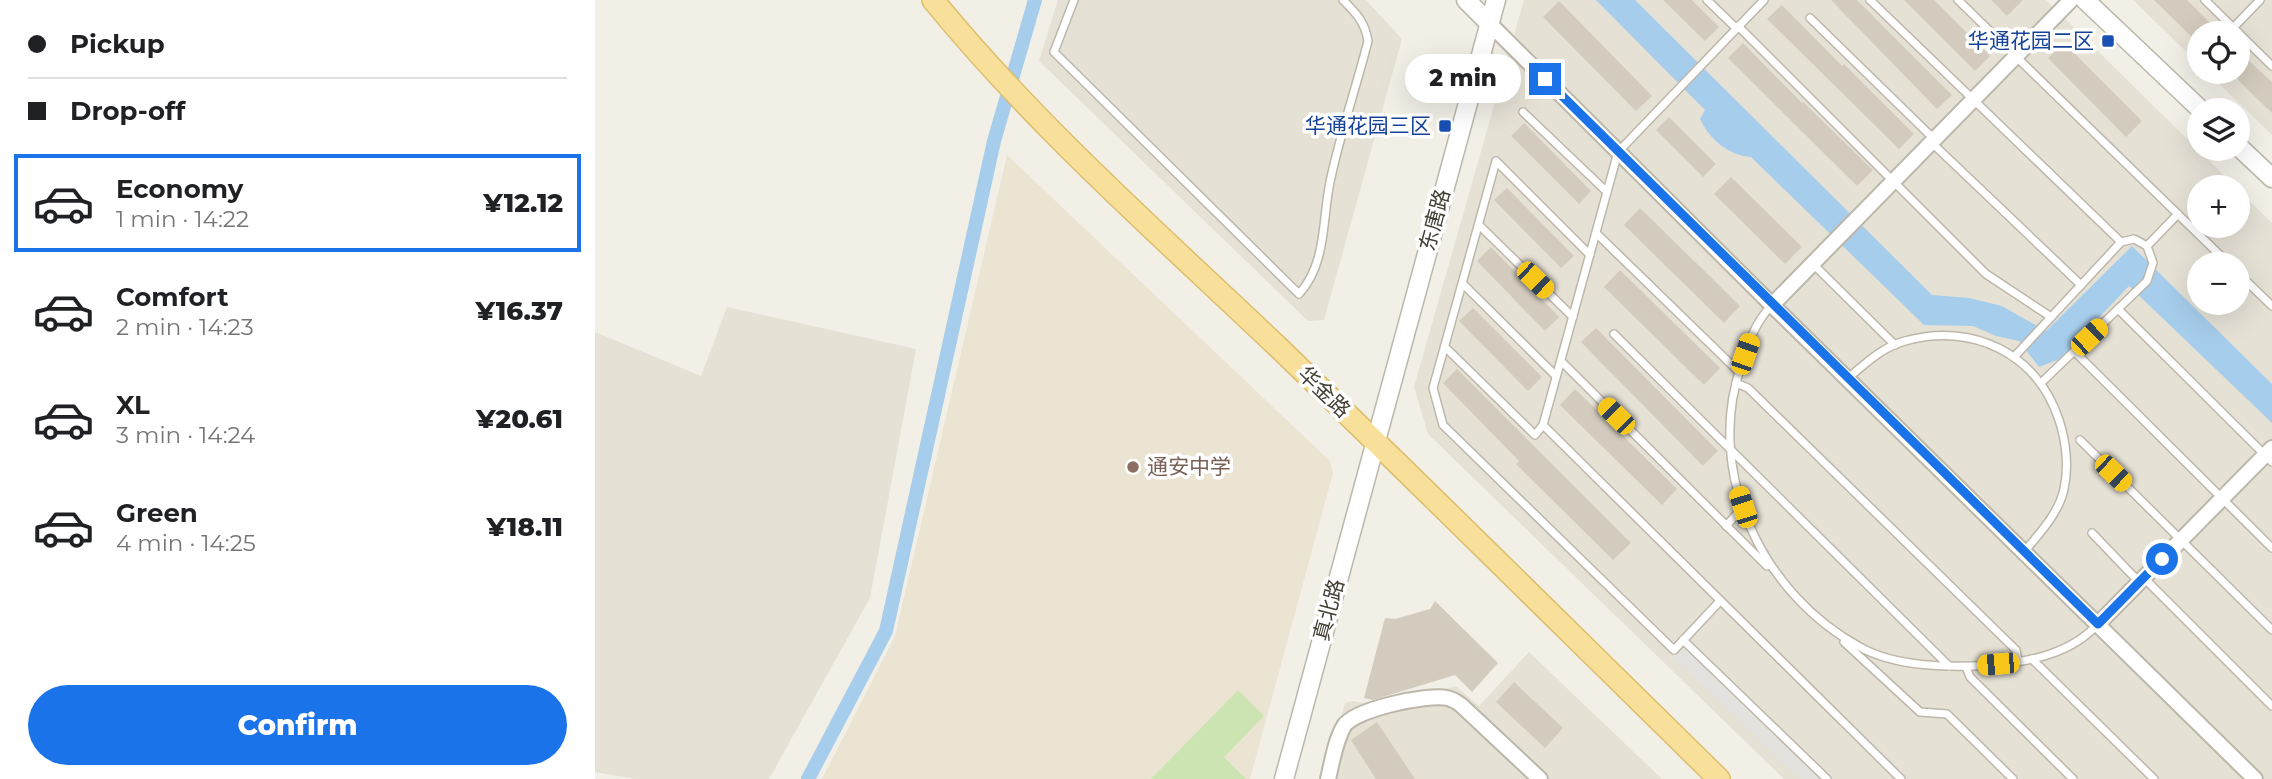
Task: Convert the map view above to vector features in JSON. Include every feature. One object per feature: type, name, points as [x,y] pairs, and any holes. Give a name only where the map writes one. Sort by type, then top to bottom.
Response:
[{"type":"main road","name":"华金路","points":[[933,0],[987,65],[1032,111],[1719,779]]},
{"type":"street","points":[[1466,0],[2255,779]]},
{"type":"street","name":"东唐路","points":[[1374,441],[1496,0]]},
{"type":"street","points":[[1772,305],[2071,0]]},
{"type":"street","points":[[2085,0],[2188,98]]},
{"type":"street","points":[[2250,157],[2272,178]]},
{"type":"street","name":"真北路","points":[[1284,779],[1374,441]]},
{"type":"street","points":[[2098,624],[2270,454]]},
{"type":"street","points":[[1330,778],[1344,726],[1354,717],[1369,709],[1436,697],[1450,698],[1461,705],[1540,779]]},
{"type":"lane","points":[[1074,0],[1054,52],[1299,294],[1317,268],[1330,183],[1368,41],[1361,19],[1343,0]]},
{"type":"lane","points":[[1707,0],[1986,274],[2051,317]]},
{"type":"lane","points":[[1445,348],[1535,435],[1543,425],[1618,152],[1764,0]]},
{"type":"lane","points":[[1870,0],[2121,242]]},
{"type":"lane","points":[[1958,0],[2217,252]]},
{"type":"lane","points":[[2205,0],[2226,21]]},
{"type":"lane","points":[[2240,21],[2260,0]]},
{"type":"lane","points":[[1810,18],[2081,285]]},
{"type":"lane","points":[[2250,45],[2272,66]]},
{"type":"lane","points":[[1523,112],[1607,192]]},
{"type":"lane","points":[[1590,255],[1496,161],[1433,388],[1443,425],[1674,650],[1720,601]]},
{"type":"lane","points":[[2147,246],[2178,214]]},
{"type":"lane","points":[[1479,225],[1573,317]]},
{"type":"lane","points":[[1596,233],[1739,372]]},
{"type":"lane","points":[[2015,356],[2121,242],[2134,239],[2147,246],[2153,263],[2147,281],[2042,383]]},
{"type":"lane","points":[[1812,263],[1895,345]]},
{"type":"lane","points":[[1463,284],[1556,376]]},
{"type":"lane","points":[[2250,285],[2272,306]]},
{"type":"lane","points":[[1772,305],[1763,314],[1751,337],[1739,372],[1731,405],[1729,448],[1743,507],[1762,554],[1782,581]]},
{"type":"lane","points":[[2118,309],[2270,454]]},
{"type":"lane","points":[[1614,334],[1950,666]]},
{"type":"lane","points":[[1847,379],[1881,351],[1931,335],[1960,336],[1988,343],[2015,356],[2042,383],[2054,404],[2064,435],[2066,463],[2064,490],[2054,513],[2024,552]]},
{"type":"lane","points":[[2074,351],[2272,548]]},
{"type":"lane","points":[[1561,360],[1826,626],[1920,712],[1947,714],[2013,779]]},
{"type":"lane","points":[[1736,383],[1748,388],[2016,650],[2018,661]]},
{"type":"lane","points":[[1543,425],[1901,779]]},
{"type":"lane","points":[[2080,440],[2272,630]]},
{"type":"lane","points":[[1726,526],[1743,507]]},
{"type":"lane","points":[[2092,533],[2272,706]]},
{"type":"lane","points":[[1826,626],[1860,648],[1877,655],[1926,665],[1966,667],[2032,659],[2060,651],[2085,638],[2098,624]]},
{"type":"lane","points":[[1683,640],[1827,779]]},
{"type":"lane","points":[[1868,663],[1877,655]]},
{"type":"lane","points":[[2032,659],[2154,779]]},
{"type":"lane","points":[[1966,667],[1970,677],[2073,779]]},
{"type":"shaded area","points":[[1058,0],[1366,0],[1402,39],[1324,320],[1308,321],[1039,61]]},
{"type":"shaded area","name":"华通花园三区","points":[[1524,0],[2046,0],[2187,139],[2187,161],[2210,161],[2224,175],[2187,175],[2187,238],[2250,238],[2250,202],[2272,223],[2272,779],[1784,779],[1428,434],[1414,387]]},
{"type":"shaded area","name":"华通花园二区","points":[[2133,0],[2272,0],[2272,135],[2250,114],[2250,98],[2234,98],[2219,84],[2250,84],[2250,21],[2187,21],[2187,52]]},
{"type":"shaded area","name":"通安中学","points":[[1007,155],[1330,461],[1333,473],[1250,779],[822,779],[895,636]]},
{"type":"shaded area","points":[[727,307],[916,349],[870,598],[769,779],[635,779],[595,772],[595,332],[701,376]]},
{"type":"shaded area","points":[[1683,645],[1821,779],[1800,779],[1672,657]]},
{"type":"shaded area","points":[[1529,652],[1662,779],[1324,779],[1345,703],[1353,701],[1379,706],[1456,686],[1479,706]]},
{"type":"green space","points":[[1238,690],[1264,716],[1224,757],[1246,779],[1151,779]]},
{"type":"water","points":[[1596,0],[1635,0],[1932,295],[1969,298],[2002,306],[2046,331],[2132,246],[2187,300],[2187,315],[2202,315],[2272,384],[2272,423],[2129,286],[2060,359],[2039,367],[2019,341],[1996,336],[1973,326],[1924,325],[1751,157],[1727,150],[1714,140],[1700,119],[1705,110]]},
{"type":"building","points":[[1663,0],[1692,0],[1719,27],[1705,41]]},
{"type":"building","points":[[1831,0],[1857,0],[1952,95],[1937,109]]},
{"type":"building","points":[[1904,0],[1934,0],[1990,56],[1975,71]]},
{"type":"building","points":[[1991,0],[2023,0],[2007,16]]},
{"type":"building","points":[[2154,0],[2187,0],[2208,21],[2187,21],[2187,32]]},
{"type":"building","points":[[1559,1],[1652,96],[1636,111],[1543,17]]},
{"type":"building","points":[[1782,5],[1914,134],[1899,149],[1767,19]]},
{"type":"building","points":[[1743,43],[1873,170],[1857,186],[1728,58]]},
{"type":"building","points":[[2064,43],[2142,121],[2126,137],[2048,58]]},
{"type":"building","points":[[2250,62],[2272,82],[2272,113],[2242,84],[2250,84]]},
{"type":"building","points":[[1669,117],[1716,164],[1703,177],[1656,130]]},
{"type":"building","points":[[1524,123],[1591,191],[1579,204],[1511,136]]},
{"type":"building","points":[[1731,177],[1802,247],[1785,264],[1714,194]]},
{"type":"building","points":[[1507,188],[1574,256],[1561,268],[1494,200]]},
{"type":"building","points":[[1640,208],[1740,306],[1724,323],[1624,225]]},
{"type":"building","points":[[1491,247],[1559,317],[1545,331],[1477,261]]},
{"type":"building","points":[[1620,270],[1720,368],[1704,385],[1604,287]]},
{"type":"building","points":[[1473,308],[1542,377],[1528,391],[1459,321]]},
{"type":"building","points":[[1596,328],[1718,451],[1703,466],[1581,342]]},
{"type":"building","points":[[1457,369],[1631,543],[1613,560],[1516,464],[1519,461],[1443,383]]},
{"type":"building","points":[[1575,389],[1677,489],[1662,505],[1560,405]]},
{"type":"building","points":[[1435,601],[1498,663],[1472,692],[1455,675],[1373,700],[1364,698],[1385,618],[1395,619],[1430,609]]},
{"type":"building","points":[[1514,682],[1563,728],[1545,748],[1496,702]]},
{"type":"building","points":[[1377,722],[1415,779],[1376,779],[1351,740]]},
{"type":"waterway","points":[[808,779],[886,631],[994,141],[1035,0]]},
{"type":"place","name":"华通花园二区","points":[[2108,41]]},
{"type":"place","name":"华通花园三区","points":[[1445,126]]},
{"type":"place","name":"通安中学","points":[[1133,467]]},
{"type":"route","points":[[1545,79],[2098,624],[2162,559]]}]
